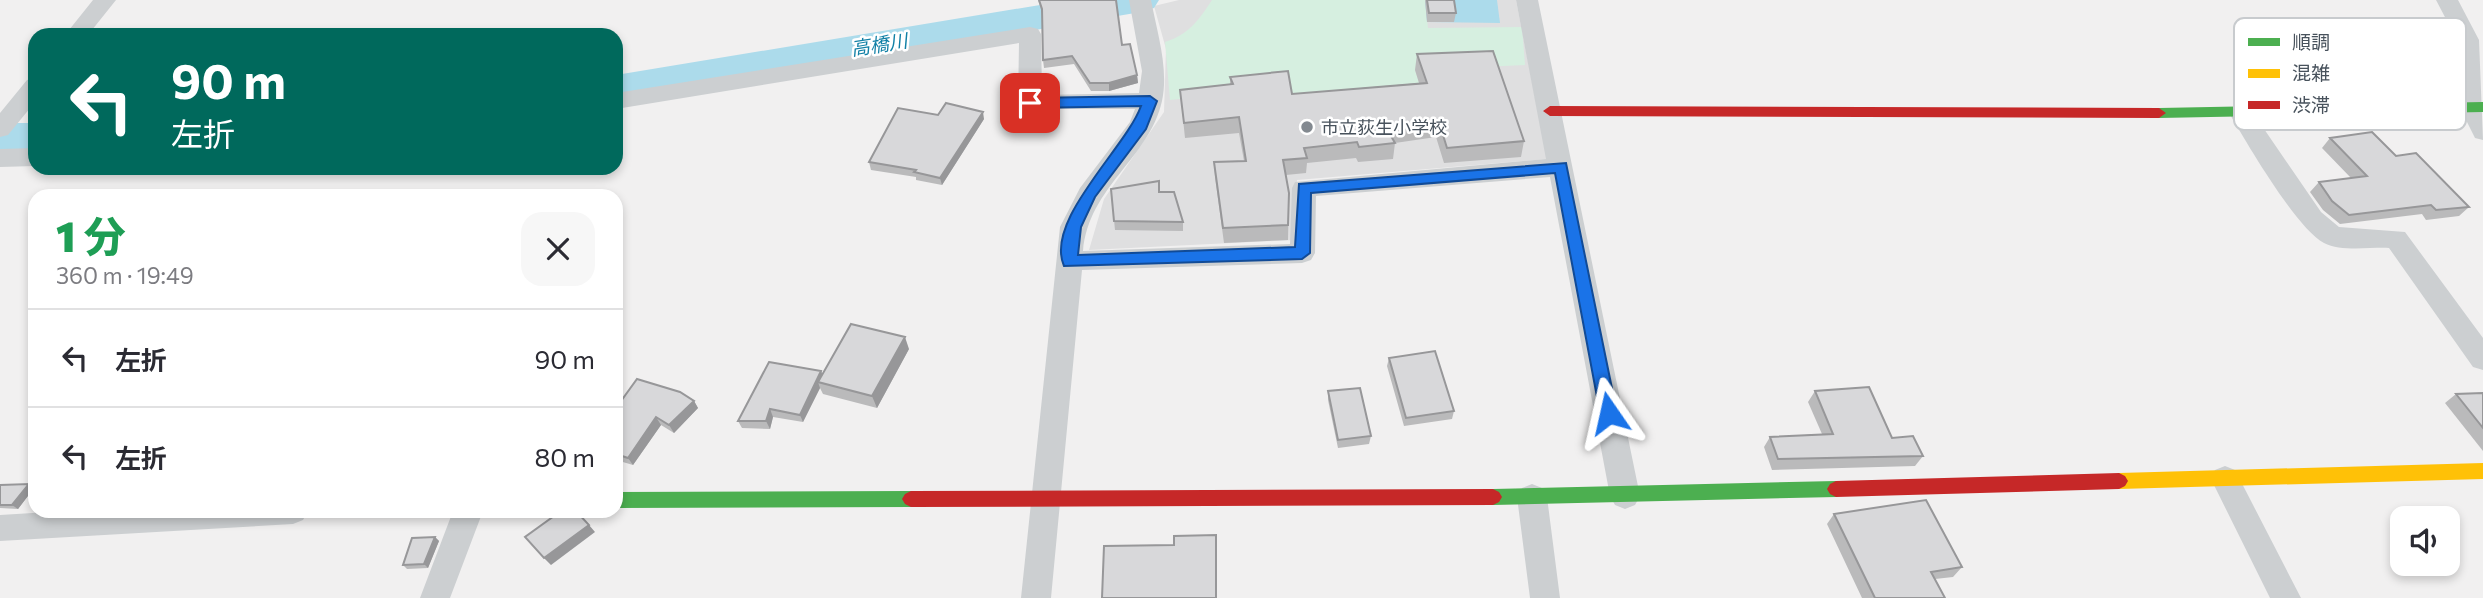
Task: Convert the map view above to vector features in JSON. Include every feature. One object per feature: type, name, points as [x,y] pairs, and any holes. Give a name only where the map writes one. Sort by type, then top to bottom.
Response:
[{"type":"street","points":[[82,28],[105,0]]},
{"type":"street","points":[[1036,598],[1073,227],[1089,194],[1141,125],[1150,101],[1153,71],[1140,0]]},
{"type":"street","points":[[1527,0],[1625,496]]},
{"type":"street","points":[[2447,0],[2456,18]]},
{"type":"street","points":[[623,100],[1030,34],[1030,103],[1150,101]]},
{"type":"street","points":[[2466,36],[2483,132]]},
{"type":"street","points":[[0,129],[28,95]]},
{"type":"street","points":[[1550,111],[2234,113]]},
{"type":"street","points":[[2252,130],[2312,219],[2333,236],[2396,239],[2483,359]]},
{"type":"street","points":[[0,158],[28,157]]},
{"type":"street","points":[[1070,261],[1302,253],[1304,188],[1561,167]]},
{"type":"street","points":[[623,500],[1625,496],[2483,471]]},
{"type":"street","points":[[2225,479],[2286,598]]},
{"type":"street","points":[[1532,497],[1545,598]]},
{"type":"street","points":[[0,528],[172,518]]},
{"type":"street","points":[[435,598],[465,518]]},
{"type":"shaded area","points":[[1179,0],[1516,0],[1547,159],[1297,180],[1295,240],[1089,250],[1104,199],[1164,112],[1166,49],[1154,6]]},
{"type":"green space","points":[[1212,0],[1425,0],[1428,28],[1522,27],[1525,65],[1415,70],[1424,98],[1292,110],[1287,87],[1170,100],[1165,42],[1192,26]]},
{"type":"water","points":[[1425,0],[1497,0],[1500,23],[1427,22]]},
{"type":"building","points":[[1039,0],[1116,0],[1122,45],[1130,44],[1137,75],[1109,83],[1090,83],[1072,56],[1043,60],[1042,9]]},
{"type":"building","points":[[1427,0],[1454,0],[1456,13],[1429,13]]},
{"type":"building","points":[[1493,51],[1524,141],[1447,148],[1439,122],[1387,129],[1395,143],[1359,147],[1357,142],[1304,148],[1307,158],[1283,160],[1289,193],[1288,225],[1223,228],[1214,162],[1246,161],[1239,117],[1184,123],[1180,90],[1233,84],[1230,77],[1288,71],[1292,94],[1427,83],[1417,54]]},
{"type":"building","points":[[946,103],[983,112],[940,178],[914,172],[916,170],[869,162],[898,108],[938,115]]},
{"type":"building","points":[[2372,132],[2396,156],[2416,153],[2469,207],[2436,210],[2431,205],[2349,215],[2332,201],[2319,182],[2367,176],[2330,138]]},
{"type":"building","points":[[1159,181],[1159,192],[1174,192],[1183,222],[1114,221],[1111,189]]},
{"type":"building","points":[[851,324],[905,337],[872,396],[818,382]]},
{"type":"building","points":[[1435,351],[1454,411],[1406,418],[1389,358]]},
{"type":"building","points":[[769,362],[821,371],[800,415],[770,409],[766,421],[738,421]]},
{"type":"building","points":[[637,379],[680,392],[694,401],[669,425],[656,417],[628,458],[623,456],[623,398]]},
{"type":"building","points":[[1869,387],[1892,438],[1913,436],[1923,456],[1778,459],[1770,437],[1833,434],[1815,391]]},
{"type":"building","points":[[1360,388],[1371,436],[1338,440],[1328,391]]},
{"type":"building","points":[[2483,393],[2483,428],[2456,394]]},
{"type":"building","points":[[28,484],[12,505],[0,505],[0,485]]},
{"type":"building","points":[[1926,500],[1962,567],[1931,572],[1945,598],[1875,598],[1834,514]]},
{"type":"building","points":[[551,518],[582,518],[589,525],[544,558],[525,537]]},
{"type":"building","points":[[1216,535],[1216,598],[1102,598],[1104,546],[1174,545],[1174,536]]},
{"type":"building","points":[[435,537],[424,564],[403,565],[412,538]]},
{"type":"waterway","name":"高橋川","points":[[623,87],[1141,0]]},
{"type":"waterway","name":"高橋川","points":[[0,137],[28,137]]},
{"type":"traffic: fast","points":[[2466,107],[2483,107]]},
{"type":"traffic: fast","points":[[2159,113],[2234,112]]},
{"type":"traffic: fast","points":[[1493,497],[1836,489]]},
{"type":"traffic: fast","points":[[623,500],[911,499]]},
{"type":"traffic: slow","points":[[2119,481],[2483,471]]},
{"type":"traffic: jam","points":[[1550,111],[2159,113]]},
{"type":"traffic: jam","points":[[1836,489],[2119,481]]},
{"type":"traffic: jam","points":[[911,499],[1493,497]]},
{"type":"place","name":"市立荻生小学校","points":[[1307,127]]},
{"type":"route","points":[[1030,103],[1150,101],[1141,125],[1089,194],[1073,227],[1070,261],[1302,253],[1304,188],[1561,167],[1609,413]]}]
